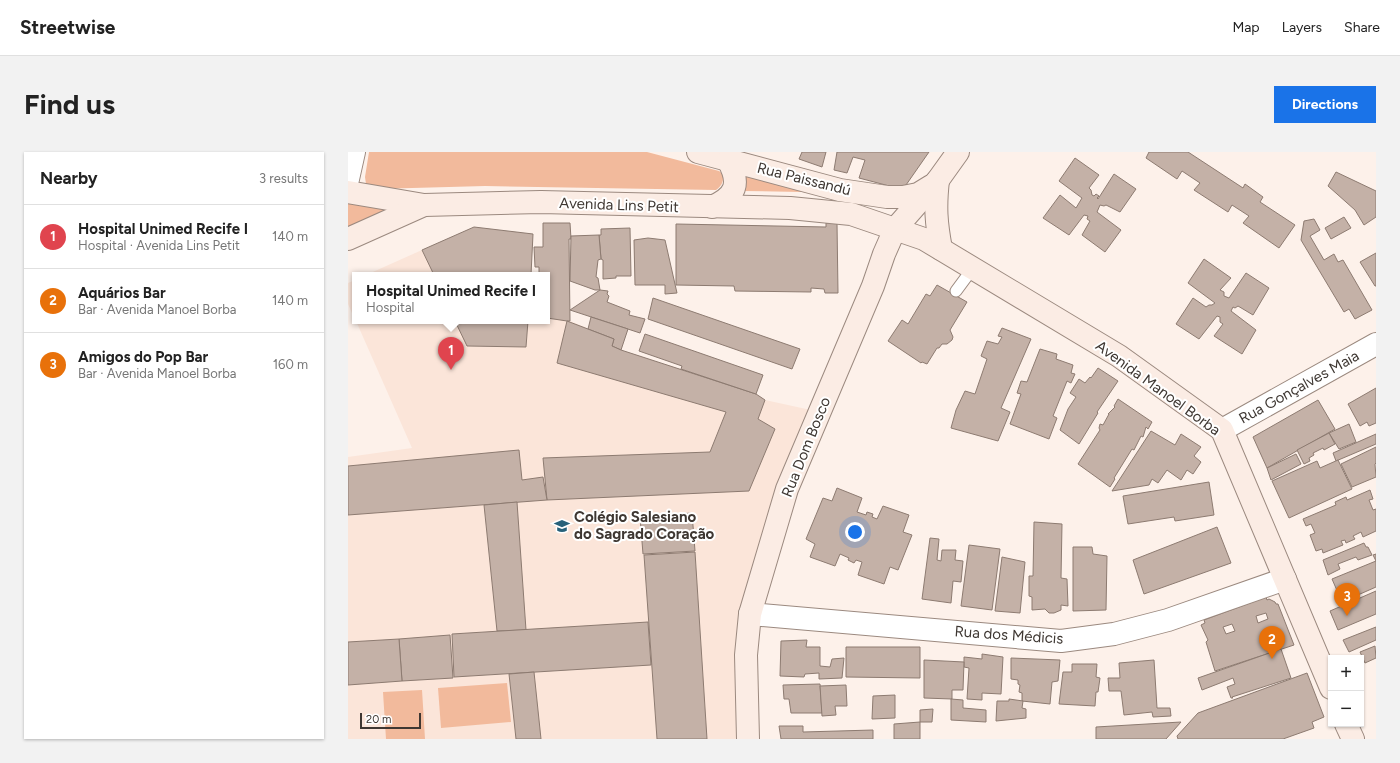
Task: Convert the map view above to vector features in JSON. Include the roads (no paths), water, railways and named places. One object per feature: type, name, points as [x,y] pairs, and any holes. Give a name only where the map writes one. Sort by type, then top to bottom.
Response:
[{"type":"main road","name":"Rua Paissandú","points":[[698,152],[840,190],[887,197]]},
{"type":"main road","name":"Rua Dom Bosco","points":[[748,739],[746,655],[750,614],[787,489],[865,305],[895,228],[938,180],[958,152]]},
{"type":"main road","points":[[712,207],[728,198],[736,185],[734,171],[728,160]]},
{"type":"main road","points":[[938,180],[936,227],[941,249]]},
{"type":"main road","name":"Rua Dom Bosco","points":[[887,197],[903,197],[918,194],[938,180]]},
{"type":"main road","points":[[348,192],[424,205]]},
{"type":"main road","name":"Avenida Lins Petit","points":[[348,239],[424,205],[540,202],[790,208],[851,214],[895,228]]},
{"type":"main road","name":"Avenida Manoel Borba","points":[[895,228],[924,239],[1119,356],[1222,430],[1328,681]]},
{"type":"main road","points":[[1347,727],[1353,739]]},
{"type":"street","points":[[348,179],[354,152]]},
{"type":"street","name":"Rua Gonçalves Maia","points":[[1222,430],[1376,344]]},
{"type":"street","name":"Rua dos Médicis","points":[[750,614],[1061,641],[1114,634],[1168,620],[1285,579]]},
{"type":"lane","points":[[956,291],[973,268]]},
{"type":"place","name":"Hospital Unimed Recife I","points":[[451,370]]},
{"type":"place","name":"Colégio Salesiano do Sagrado Coração","points":[[562,526]]},
{"type":"place","name":"Amigos do Pop Bar","points":[[1347,616]]},
{"type":"place","name":"Aquários Bar","points":[[1272,659]]}]
